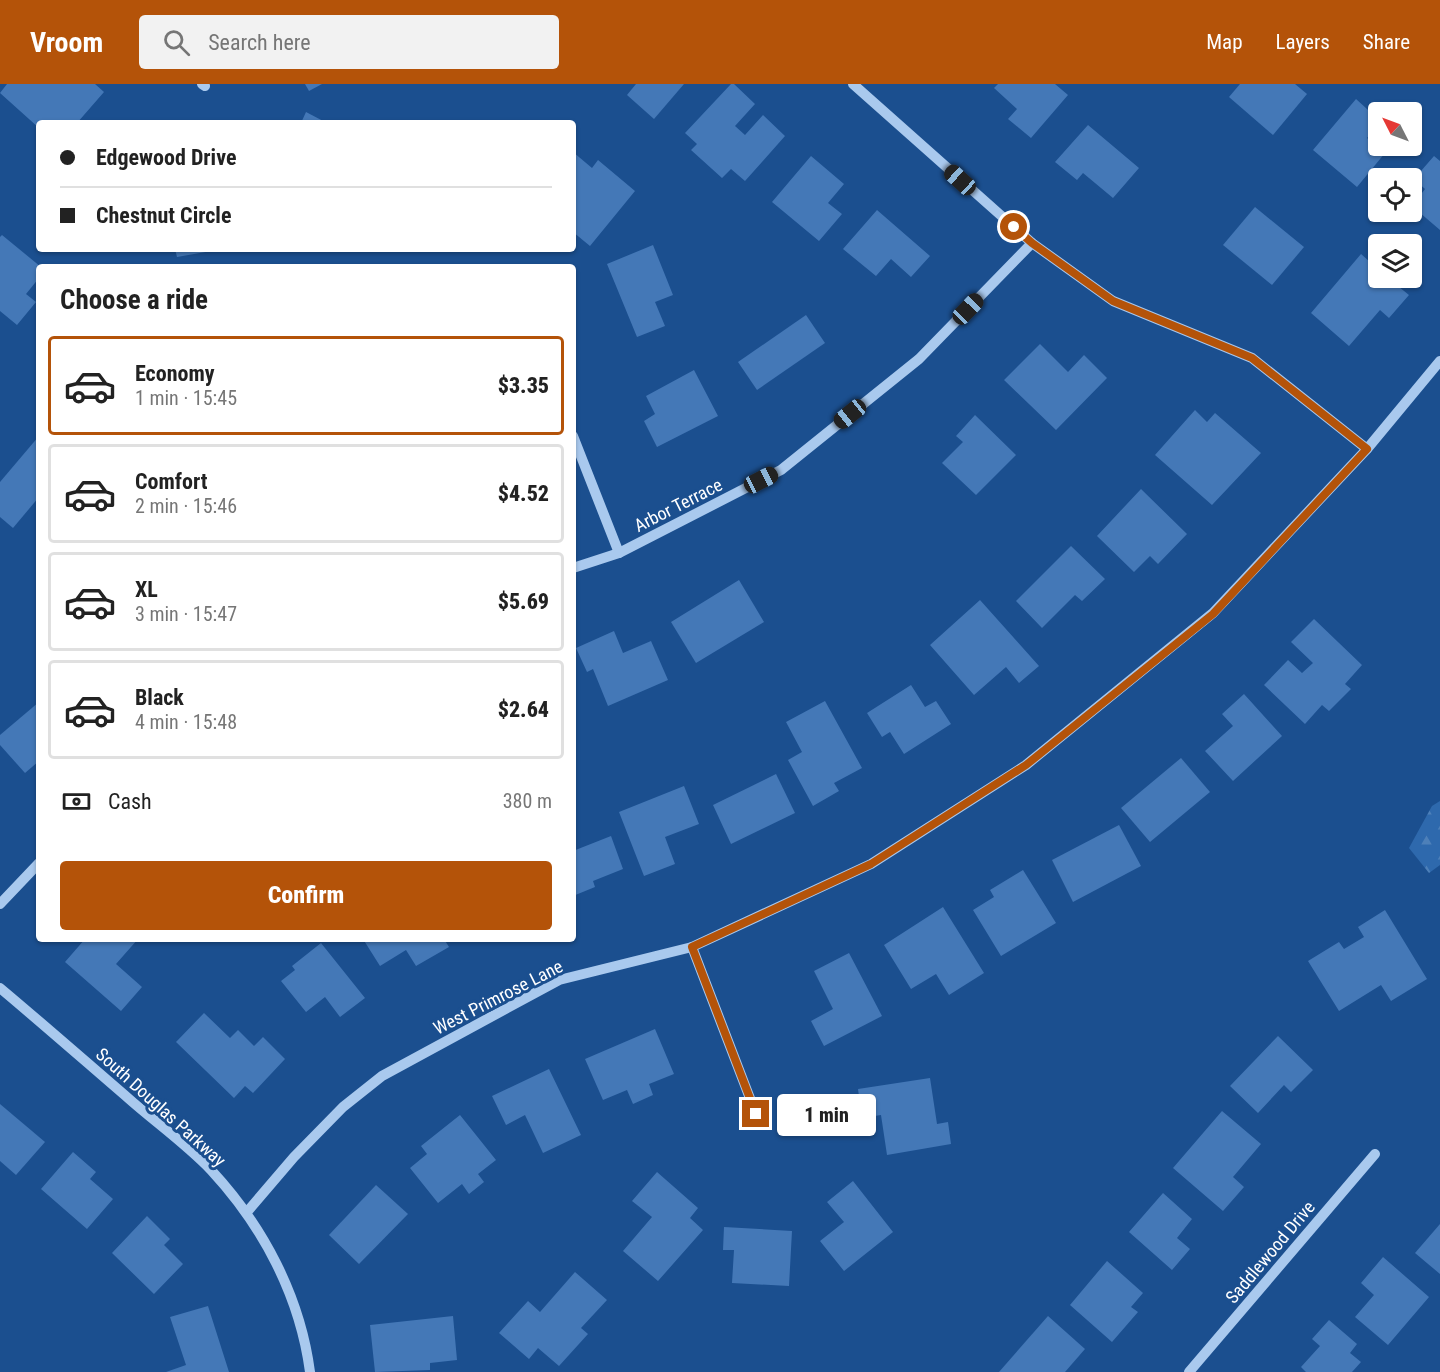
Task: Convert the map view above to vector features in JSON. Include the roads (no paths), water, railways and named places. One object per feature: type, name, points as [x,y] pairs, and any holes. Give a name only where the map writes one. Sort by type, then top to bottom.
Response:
[{"type":"street","points":[[853,84],[1032,243],[1113,301],[1252,358],[1367,449]]},
{"type":"street","name":"Arbor Terrace","points":[[576,567],[619,553],[781,470],[919,359],[1032,243]]},
{"type":"street","name":"West Primrose Lane","points":[[247,1212],[294,1157],[343,1107],[382,1076],[559,980],[692,947],[871,864],[1026,765],[1213,614],[1367,449],[1440,361]]},
{"type":"street","points":[[576,444],[619,553]]},
{"type":"street","points":[[0,904],[36,866]]},
{"type":"street","points":[[692,947],[756,1114]]},
{"type":"street","name":"South Douglas Parkway","points":[[0,988],[210,1169],[247,1212],[273,1257],[292,1299],[307,1352],[309,1372]]},
{"type":"street","name":"Saddlewood Drive","points":[[1189,1372],[1376,1154]]}]
